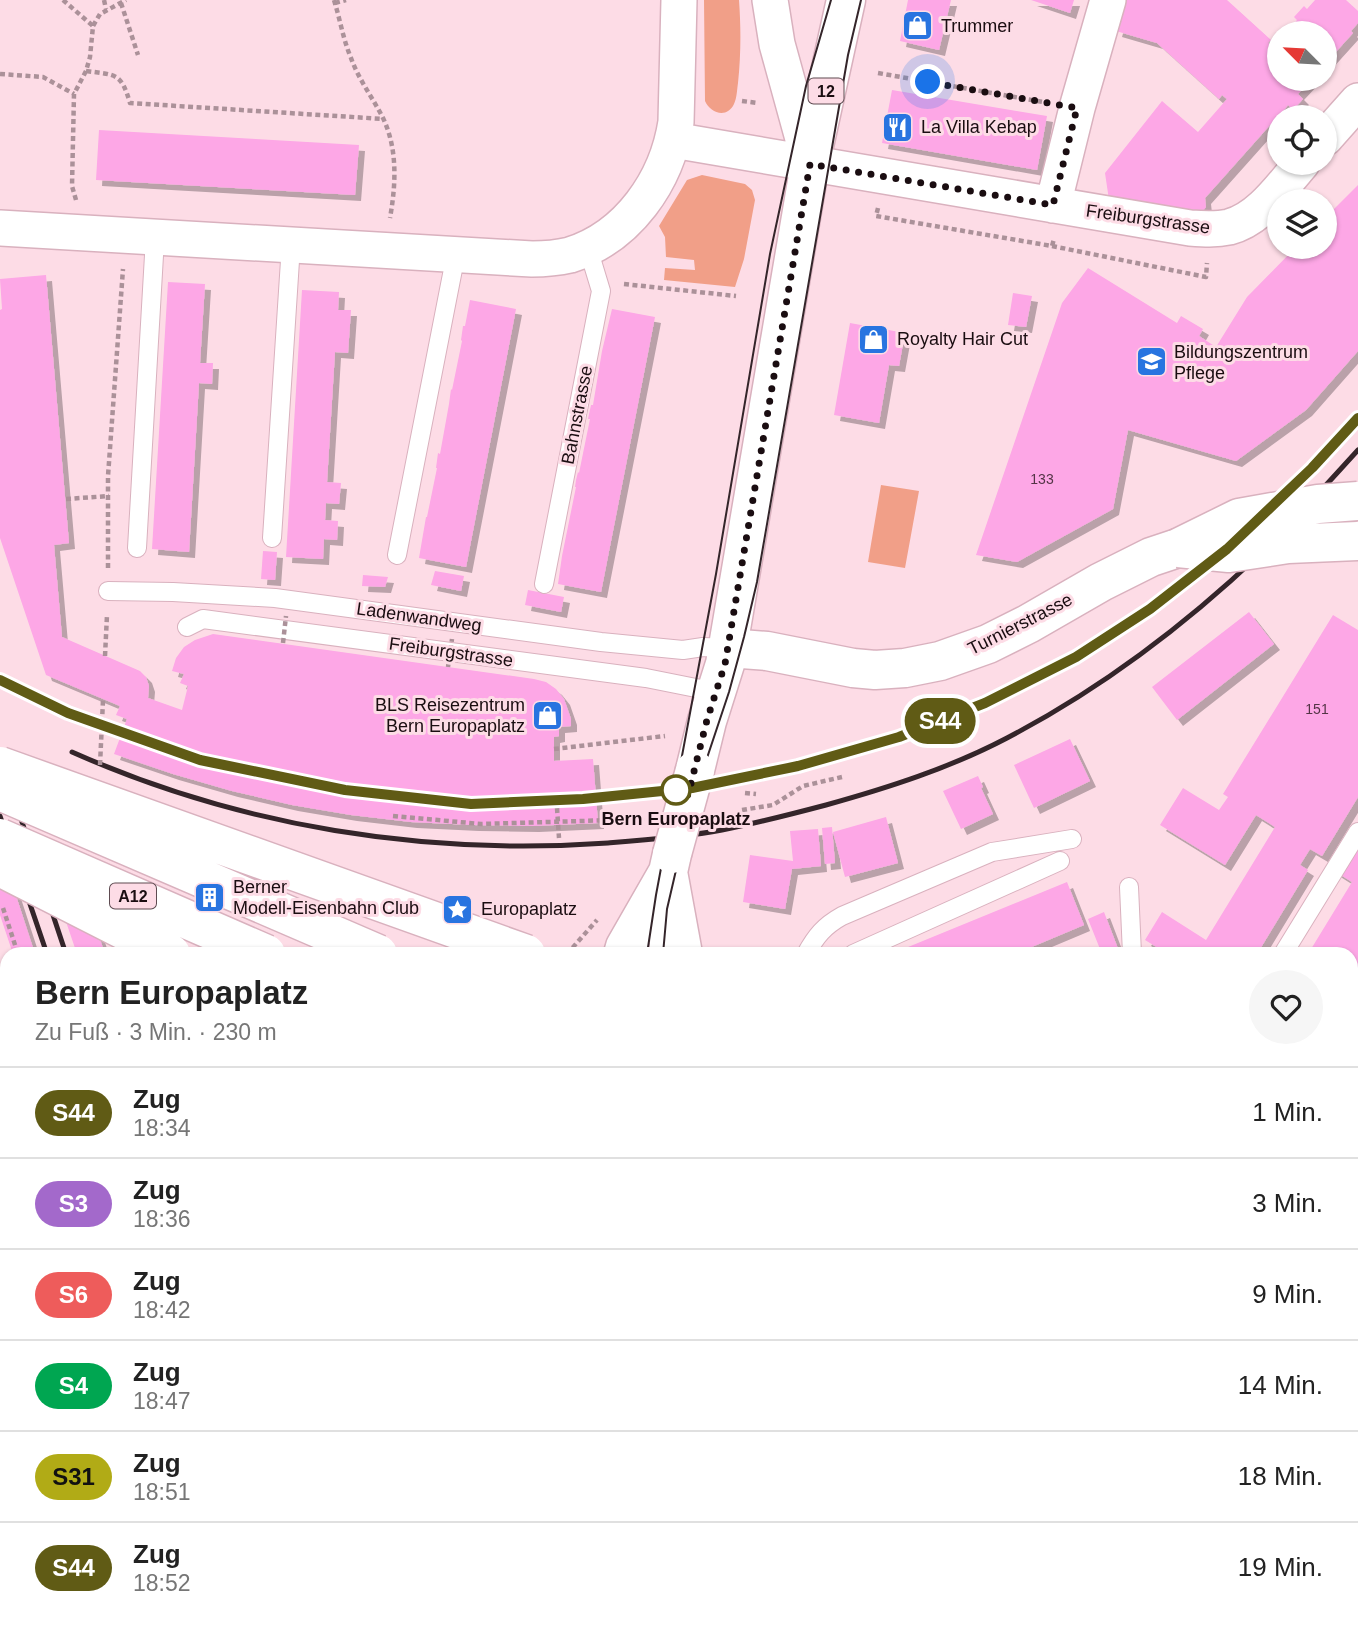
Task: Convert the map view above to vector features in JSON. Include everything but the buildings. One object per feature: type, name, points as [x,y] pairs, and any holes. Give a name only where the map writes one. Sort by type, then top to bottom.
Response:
[{"type":"main road","name":"12","points":[[625,947],[670,863],[707,720],[725,664],[810,164],[846,0]]},
{"type":"main road","name":"Turnierstrasse","points":[[728,648],[767,651],[875,670],[905,668],[940,661],[988,644],[1101,582],[1239,518],[1318,504],[1358,501]]},
{"type":"main road","name":"Turnierstrasse","points":[[1178,548],[1229,553],[1288,544],[1358,541]]},
{"type":"main road","points":[[0,766],[506,947]]},
{"type":"main road","name":"A12","points":[[0,790],[362,947]]},
{"type":"main road","name":"A12","points":[[0,838],[250,947]]},
{"type":"main road","name":"12","points":[[670,863],[683,947]]},
{"type":"main road","points":[[0,867],[157,947]]},
{"type":"street","points":[[0,228],[532,259],[567,256],[608,236],[637,210],[657,180],[673,139],[676,122],[679,0]]},
{"type":"street","points":[[673,139],[810,164],[777,44],[770,0]]},
{"type":"street","points":[[1053,205],[1108,0]]},
{"type":"street","points":[[1337,125],[1358,101]]},
{"type":"street","name":"Freiburgstrasse","points":[[810,164],[1210,229],[1241,223],[1253,216],[1291,175]]},
{"type":"lane","points":[[136,548],[155,238]]},
{"type":"lane","points":[[272,538],[291,245]]},
{"type":"lane","name":"Bahnstrasse","points":[[544,584],[601,291],[588,248]]},
{"type":"lane","points":[[397,555],[456,254]]},
{"type":"lane","name":"Ladenwandweg","points":[[108,591],[275,598],[601,642],[683,650],[728,648]]},
{"type":"lane","name":"Freiburgstrasse","points":[[187,627],[203,618],[646,678],[716,692]]},
{"type":"lane","points":[[1287,947],[1358,832]]},
{"type":"lane","points":[[810,947],[817,934],[834,920],[992,852],[1072,839]]},
{"type":"lane","points":[[869,947],[1060,861]]},
{"type":"lane","points":[[659,947],[670,863]]},
{"type":"lane","points":[[1129,887],[1132,947]]},
{"type":"path","points":[[63,0],[93,26]]},
{"type":"path","points":[[104,0],[106,9]]},
{"type":"path","points":[[346,0],[334,2],[351,59],[384,119],[392,144],[395,178],[385,250]]},
{"type":"path","points":[[78,211],[72,186],[74,94],[86,71],[93,26],[100,13],[123,2],[138,55]]},
{"type":"path","points":[[86,71],[116,77],[124,82],[130,103],[384,119]]},
{"type":"path","points":[[878,73],[1077,108]]},
{"type":"path","points":[[0,74],[43,77],[74,94]]},
{"type":"path","points":[[1052,246],[1206,277],[1210,229]]},
{"type":"path","points":[[105,656],[108,476],[123,264]]},
{"type":"path","points":[[599,281],[736,296]]},
{"type":"path","points":[[66,499],[109,496]]},
{"type":"path","points":[[283,643],[286,616]]},
{"type":"path","points":[[448,667],[452,639]]},
{"type":"path","points":[[99,773],[103,700]]},
{"type":"path","points":[[554,749],[665,736]]},
{"type":"path","points":[[741,810],[773,805],[803,786],[842,777]]},
{"type":"path","points":[[745,793],[756,794]]},
{"type":"path","points":[[558,808],[559,838]]},
{"type":"path","points":[[393,817],[481,824],[640,820]]},
{"type":"path","points":[[0,900],[16,947]]},
{"type":"shaded area","points":[[704,0],[739,0],[740,52],[737,94],[731,109],[723,113],[711,109],[705,101]]},
{"type":"shaded area","points":[[702,175],[745,184],[752,190],[755,200],[744,259],[735,287],[664,280],[665,268],[695,270],[694,260],[666,257],[665,237],[659,226],[687,180]]},
{"type":"shaded area","points":[[881,485],[919,491],[905,568],[868,562]]},
{"type":"tram line","points":[[648,947],[716,574],[770,254],[806,86],[831,0]]},
{"type":"tram line","points":[[664,947],[667,909],[693,800],[729,692],[757,582],[848,55],[861,0]]},
{"type":"railway","points":[[617,796],[692,788],[798,767],[899,737],[984,703],[1076,657],[1150,609],[1227,549],[1312,468],[1358,418]]},
{"type":"railway","points":[[72,752],[201,800],[335,831],[403,840],[539,846],[608,843],[694,835],[761,821],[849,798],[941,768],[1007,738],[1075,699],[1140,655],[1231,581],[1285,529],[1358,450]]},
{"type":"railway","points":[[58,708],[138,738]]},
{"type":"railway","points":[[0,756],[64,947]]},
{"type":"railway","points":[[0,816],[45,947]]},
{"type":"train","name":"S44","points":[[0,680],[68,713],[200,760],[345,790],[471,804],[583,799],[692,788],[798,766],[899,737],[985,703],[1076,657],[1150,609],[1227,549],[1312,468],[1358,418]]},
{"type":"place","name":"Trummer","points":[[918,26]]},
{"type":"place","name":"La Villa Kebap","points":[[898,127]]},
{"type":"place","name":"Royalty Hair Cut","points":[[874,339]]},
{"type":"place","name":"Bildungszentrum Pflege","points":[[1151,362]]},
{"type":"place","name":"BLS Reisezentrum Bern Europaplatz","points":[[548,715]]},
{"type":"place","name":"Bern Europaplatz","points":[[676,790]]},
{"type":"place","name":"Berner Modell-Eisenbahn Club","points":[[210,897]]},
{"type":"place","name":"Europaplatz","points":[[458,909]]},
{"type":"route","points":[[676,790],[688,795],[707,720],[725,664],[810,164],[1053,205],[1077,108],[928,82]]}]
